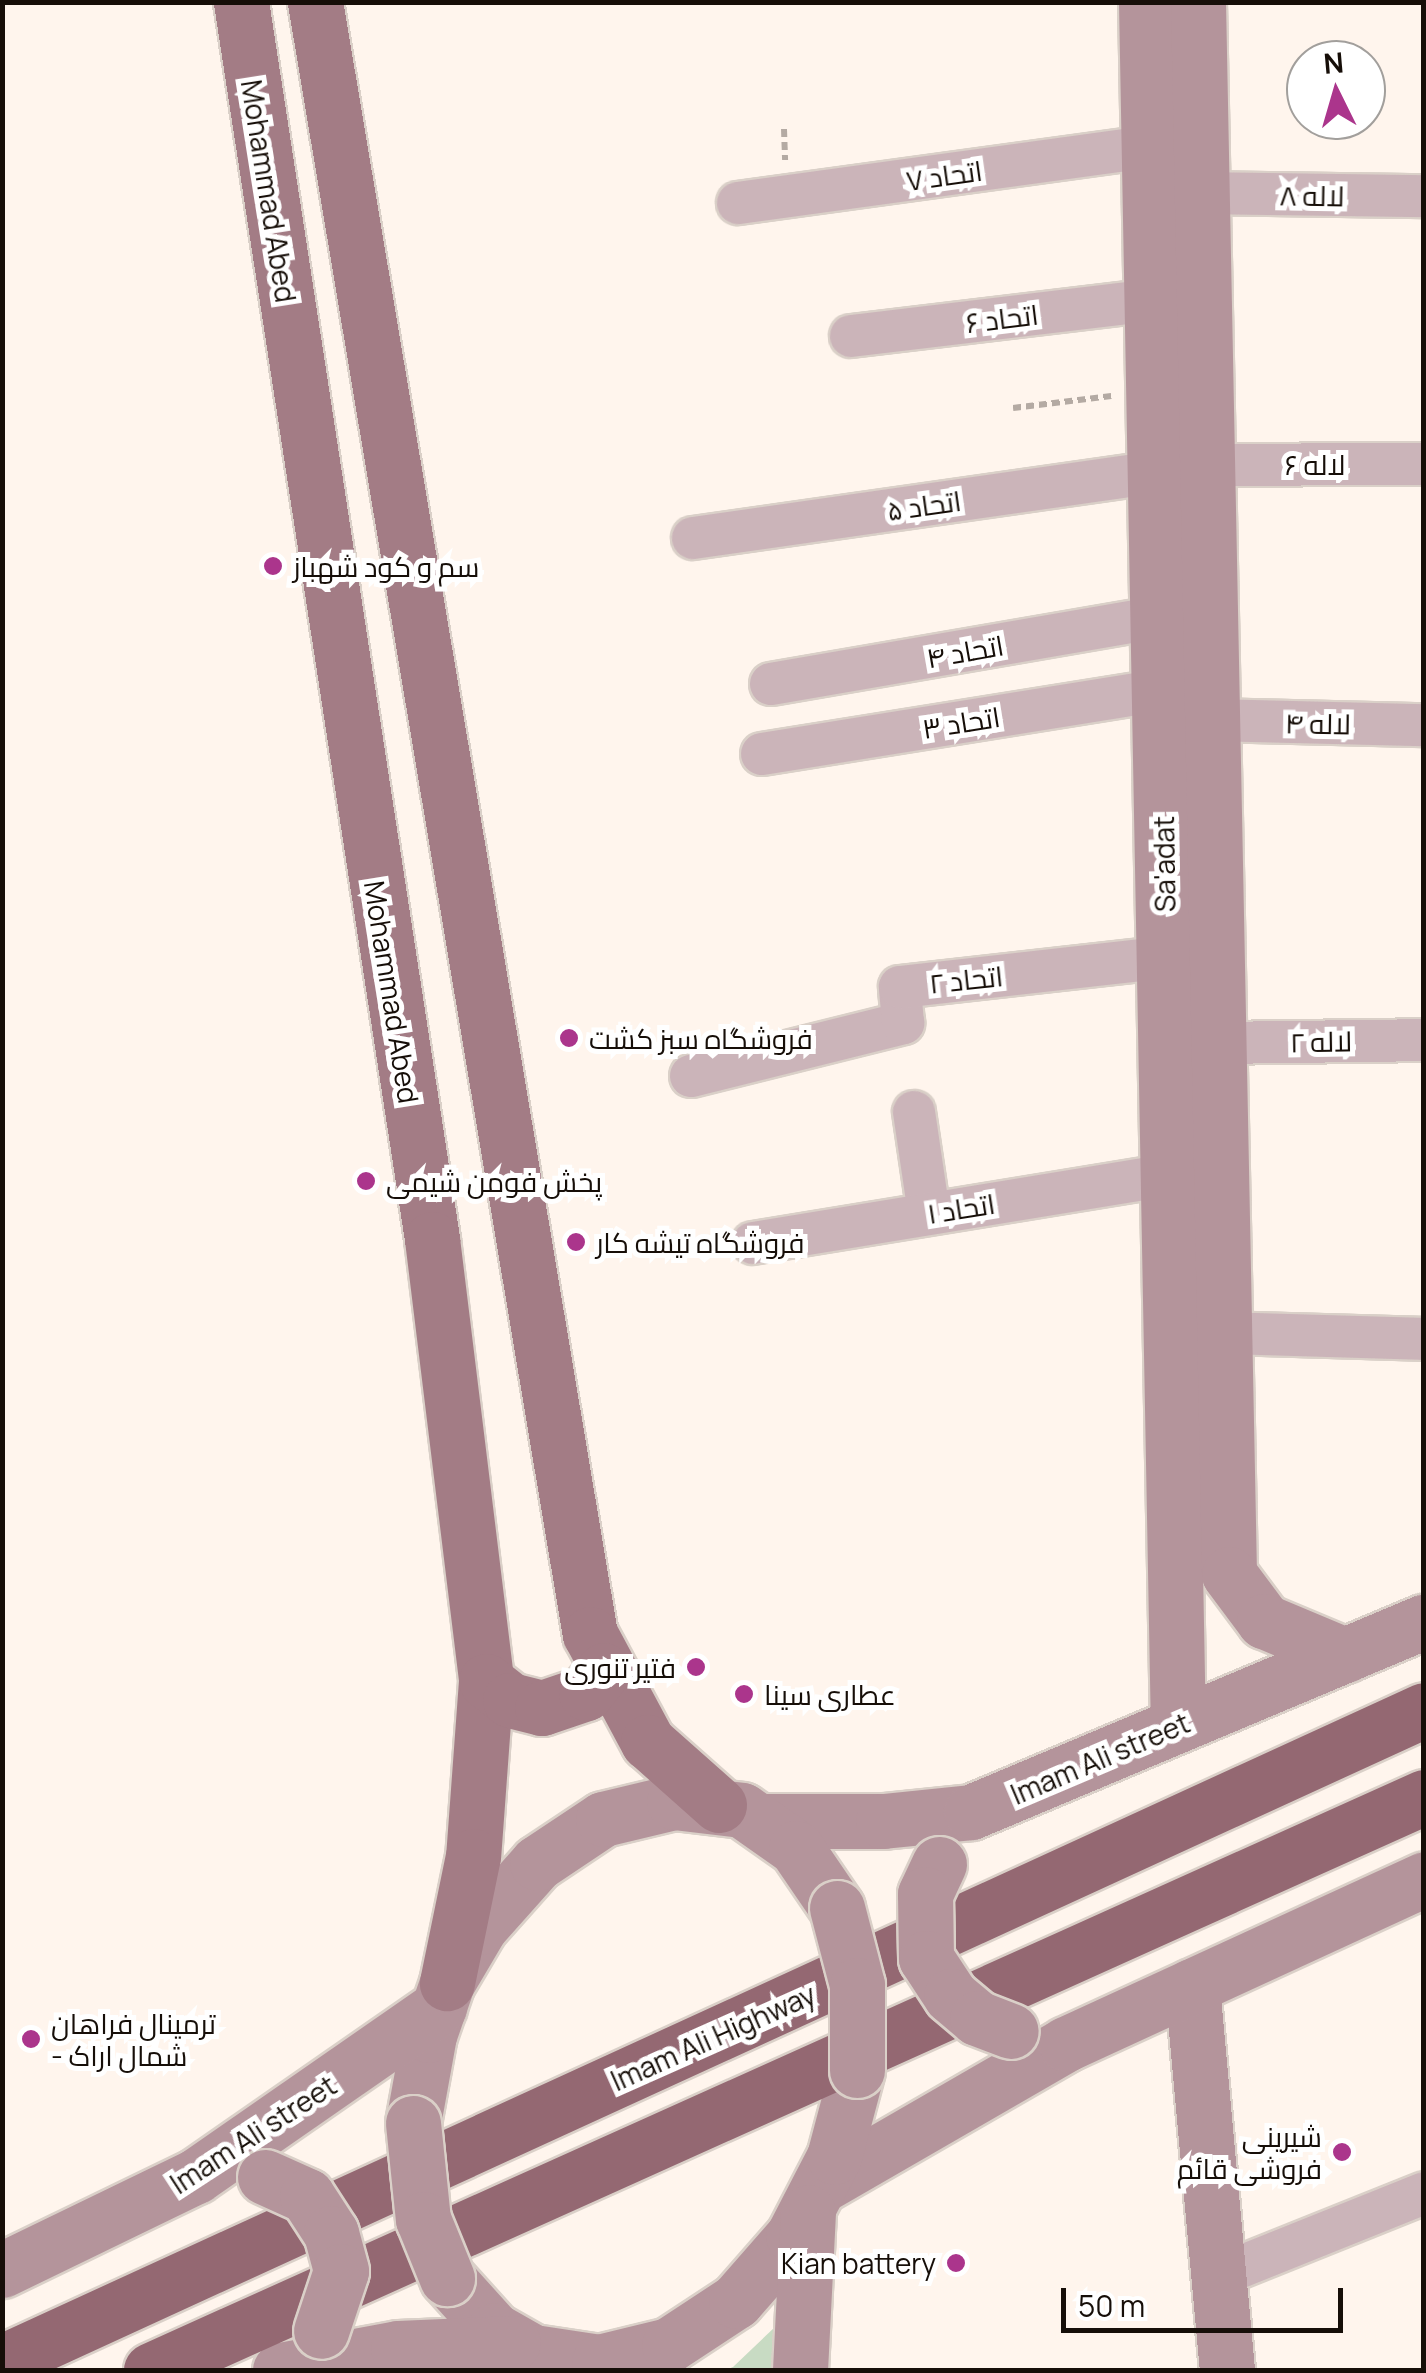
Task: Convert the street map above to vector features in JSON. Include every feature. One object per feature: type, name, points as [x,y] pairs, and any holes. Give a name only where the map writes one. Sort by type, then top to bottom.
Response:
[{"type":"highway","name":"Imam Ali Highway","points":[[2,2362],[1424,1710]]},
{"type":"highway","points":[[151,2370],[1424,1797]]},
{"type":"main road","points":[[315,2],[576,1571],[604,1670],[648,1742],[739,1813],[796,1848],[837,1908],[858,1984],[856,2070],[815,2198],[800,2370]]},
{"type":"main road","name":"Sa'adat","points":[[1146,2],[1154,391],[1181,469],[1212,720],[1224,1333],[1204,1573],[1178,1725]]},
{"type":"main road","name":"Sa'adat","points":[[1198,2],[1202,193],[1181,469],[1159,617],[1170,1175],[1204,1573]]},
{"type":"main road","name":"Mohammad Abed","points":[[240,16],[432,1238],[486,1681],[472,1856],[443,1995]]},
{"type":"main road","points":[[1204,1573],[1264,1621],[1345,1655]]},
{"type":"main road","name":"Imam Ali street","points":[[2,2270],[196,2176],[443,1995],[498,1904],[580,1832],[650,1804],[883,1821],[970,1812],[1424,1622]]},
{"type":"main road","points":[[486,1681],[510,1700],[542,1708],[573,1701],[604,1670]]},
{"type":"main road","points":[[970,1812],[926,1894],[926,1958],[950,1996],[976,2018],[1066,2044]]},
{"type":"main road","points":[[282,2370],[398,2348],[599,2362],[669,2344],[746,2291],[815,2198],[1066,2044],[1424,1879]]},
{"type":"main road","points":[[1192,1986],[1227,2370]]},
{"type":"main road","points":[[443,1995],[413,2123],[423,2219],[447,2278],[476,2315],[532,2355]]},
{"type":"main road","points":[[196,2176],[265,2177],[307,2196],[331,2232],[341,2271],[321,2331],[282,2370]]},
{"type":"street","name":"اتحاد ۷","points":[[738,203],[1149,147]]},
{"type":"street","name":"لاله ۸","points":[[1202,193],[1424,196]]},
{"type":"street","name":"اتحاد ۶","points":[[851,336],[1152,300]]},
{"type":"street","name":"لاله ۶","points":[[1181,469],[1424,464]]},
{"type":"street","name":"اتحاد ۵","points":[[693,538],[1181,469]]},
{"type":"street","name":"اتحاد ۴","points":[[772,684],[1159,617]]},
{"type":"street","name":"اتحاد ۳","points":[[762,754],[1160,690]]},
{"type":"street","name":"لاله ۴","points":[[1212,720],[1424,725]]},
{"type":"street","name":"اتحاد ۲","points":[[691,1076],[902,1023],[900,987],[1166,957]]},
{"type":"street","name":"لاله ۲","points":[[1218,1043],[1424,1040]]},
{"type":"street","points":[[914,1112],[929,1213]]},
{"type":"street","name":"اتحاد ۱","points":[[753,1242],[1170,1175]]},
{"type":"street","points":[[1224,1333],[1424,1338]]},
{"type":"street","points":[[1218,2276],[1424,2193]]},
{"type":"path","points":[[1012,408],[1154,391]]},
{"type":"green space","points":[[776,2326],[772,2370],[726,2370],[733,2367]]},
{"type":"place","name":"سم و کود شهباز","points":[[273,566]]},
{"type":"place","name":"فروشگاه سبز کشت","points":[[569,1038]]},
{"type":"place","name":"پخش فومن شیمی","points":[[366,1181]]},
{"type":"place","name":"فروشگاه تیشه کار","points":[[576,1242]]},
{"type":"place","name":"فتیر تنوری","points":[[696,1667]]},
{"type":"place","name":"عطاری سینا","points":[[744,1694]]},
{"type":"place","name":"ترمینال فراهان - شمال اراک","points":[[31,2039]]},
{"type":"place","name":"شیرینی فروشی قائم","points":[[1342,2152]]},
{"type":"place","name":"Kian battery","points":[[956,2263]]}]
